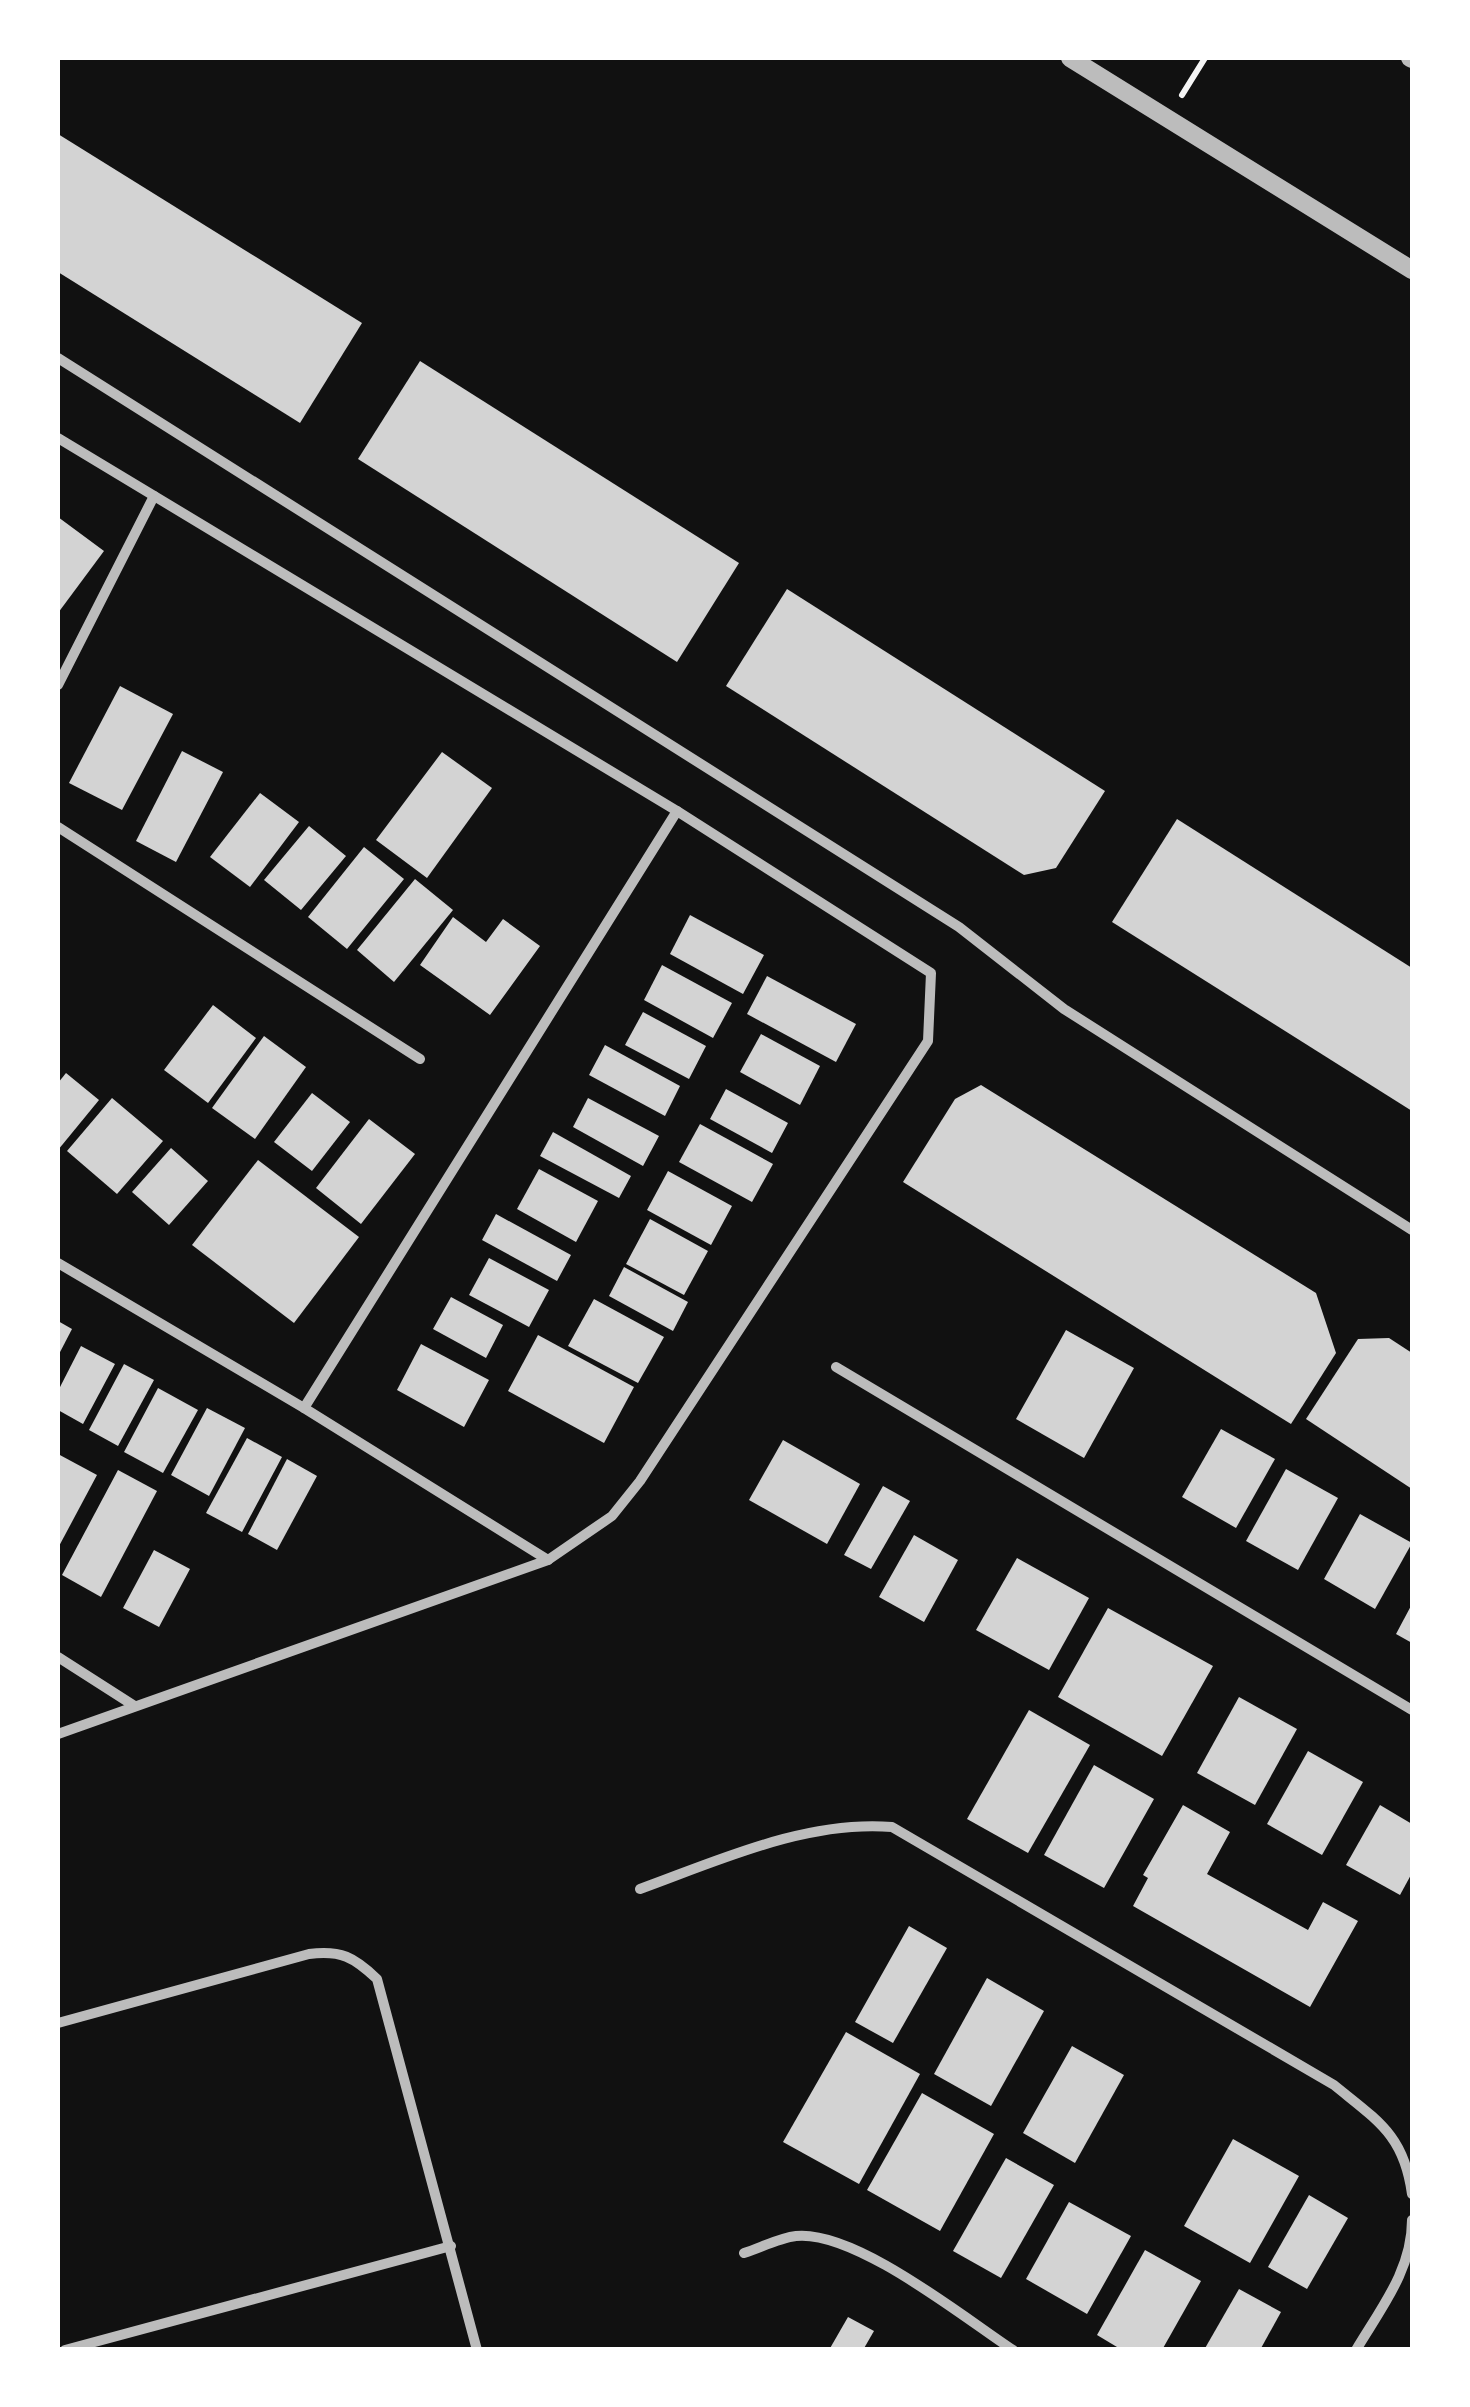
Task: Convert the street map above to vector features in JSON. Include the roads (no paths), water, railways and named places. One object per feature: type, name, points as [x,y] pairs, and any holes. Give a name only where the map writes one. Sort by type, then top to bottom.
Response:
[{"type":"street","points":[[1070,58],[1412,270]]},
{"type":"street","points":[[58,358],[943,916],[1064,1010],[1412,1230]]},
{"type":"street","points":[[58,438],[677,811],[930,973],[928,1041],[640,1481],[612,1516],[548,1560],[233,1675],[133,1704],[58,1734]]},
{"type":"street","points":[[58,685],[154,496]]},
{"type":"street","points":[[304,1408],[677,811]]},
{"type":"street","points":[[58,828],[420,1058]]},
{"type":"street","points":[[58,1264],[304,1408],[548,1560]]},
{"type":"street","points":[[836,1367],[1412,1710]]},
{"type":"street","points":[[58,1656],[133,1704]]},
{"type":"street","points":[[640,1889],[806,1834],[857,1824],[892,1826],[1334,2086],[1396,2136],[1409,2169],[1412,2194]]},
{"type":"street","points":[[58,2023],[309,1954],[334,1951],[356,1959],[377,1979],[477,2350]]},
{"type":"street","points":[[1356,2350],[1398,2281],[1412,2242],[1412,2220]]},
{"type":"street","points":[[744,2253],[797,2236],[846,2246],[878,2260],[1013,2350]]},
{"type":"street","points":[[65,2350],[451,2246]]}]
